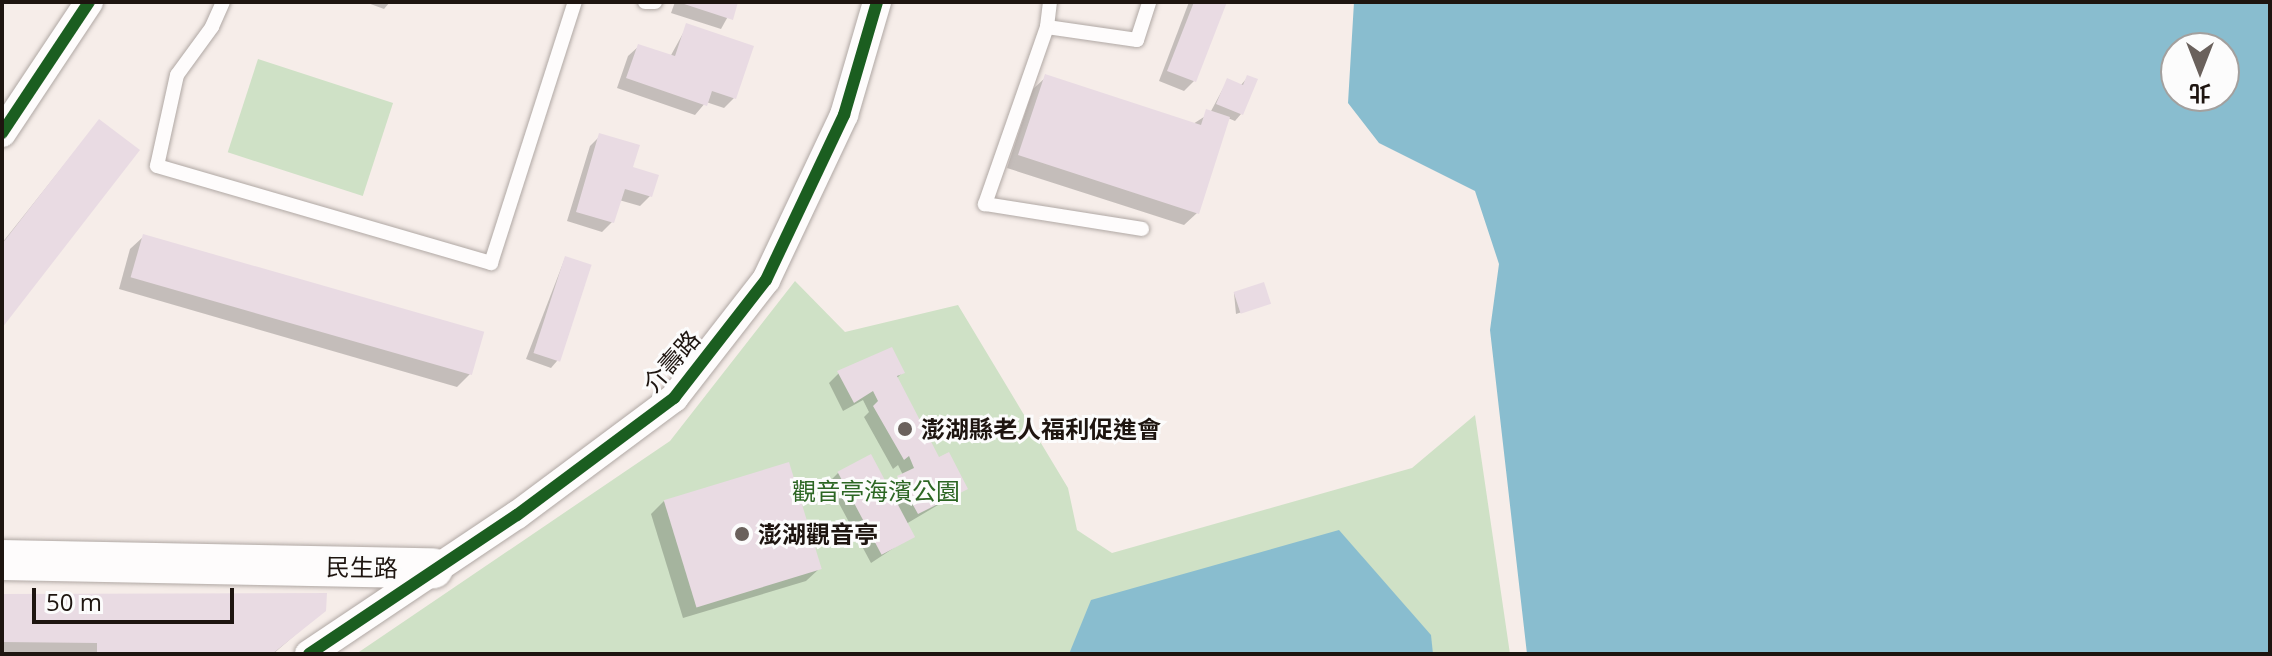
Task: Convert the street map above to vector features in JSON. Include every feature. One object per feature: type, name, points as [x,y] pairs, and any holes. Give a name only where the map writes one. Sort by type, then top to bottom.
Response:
[{"type":"main road","name":"民生路","points":[[2,560],[433,568]]},
{"type":"street","points":[[2,133],[89,2]]},
{"type":"street","name":"介壽路","points":[[309,654],[433,568],[517,515],[674,398],[766,280],[844,115],[877,2]]},
{"type":"lane","points":[[223,2],[212,27],[177,75],[157,166],[491,263],[575,2]]},
{"type":"lane","points":[[645,2],[655,2]]},
{"type":"lane","points":[[1050,2],[1047,27],[985,204],[1142,229]]},
{"type":"lane","points":[[1047,27],[1137,40],[1149,2]]},
{"type":"green space","points":[[258,59],[393,103],[363,196],[228,152]]},
{"type":"green space","name":"觀音亭海濱公園","points":[[795,281],[845,332],[958,305],[1068,488],[1077,530],[1112,553],[1412,468],[1475,415],[1510,654],[356,654],[670,441]]},
{"type":"water","points":[[1354,2],[2270,2],[2270,654],[1527,654],[1490,330],[1499,264],[1475,191],[1379,143],[1348,103]]},
{"type":"water","points":[[1339,530],[1431,635],[1433,654],[1069,654],[1091,600]]},
{"type":"building","points":[[678,2],[738,2],[733,20]]},
{"type":"building","points":[[1194,2],[1227,2],[1196,82],[1167,71]]},
{"type":"building","points":[[686,23],[754,46],[736,99],[712,91],[707,106],[626,78],[638,44],[675,56]]},
{"type":"building","points":[[1045,74],[1201,125],[1206,109],[1230,117],[1199,214],[1018,155]]},
{"type":"building","points":[[1247,75],[1258,79],[1243,115],[1216,104],[1227,78],[1243,85]]},
{"type":"building","points":[[99,119],[140,150],[2,328],[2,244]]},
{"type":"building","points":[[599,133],[640,145],[633,167],[659,175],[652,197],[625,189],[614,223],[576,212]]},
{"type":"building","points":[[143,234],[484,332],[472,375],[131,277]]},
{"type":"building","points":[[565,256],[592,265],[560,362],[533,353]]},
{"type":"building","points":[[1264,282],[1271,304],[1241,314],[1234,292]]},
{"type":"building","name":"澎湖縣老人福利促進會","points":[[892,347],[905,373],[897,376],[939,457],[949,452],[968,489],[918,514],[897,476],[914,468],[909,456],[904,460],[873,406],[878,401],[873,391],[854,403],[837,371]]},
{"type":"building","points":[[871,454],[915,537],[882,555],[837,472]]},
{"type":"building","name":"澎湖觀音亭","points":[[789,462],[822,569],[696,607],[664,500]]},
{"type":"building","points":[[327,593],[326,611],[272,654],[97,654],[97,643],[2,642],[2,594]]},
{"type":"cycle path","points":[[2,133],[89,2]]},
{"type":"cycle path","points":[[309,654],[517,515],[674,398],[766,280],[844,115],[877,2]]},
{"type":"place","name":"澎湖縣老人福利促進會","points":[[905,429]]},
{"type":"place","name":"澎湖觀音亭","points":[[742,534]]}]
